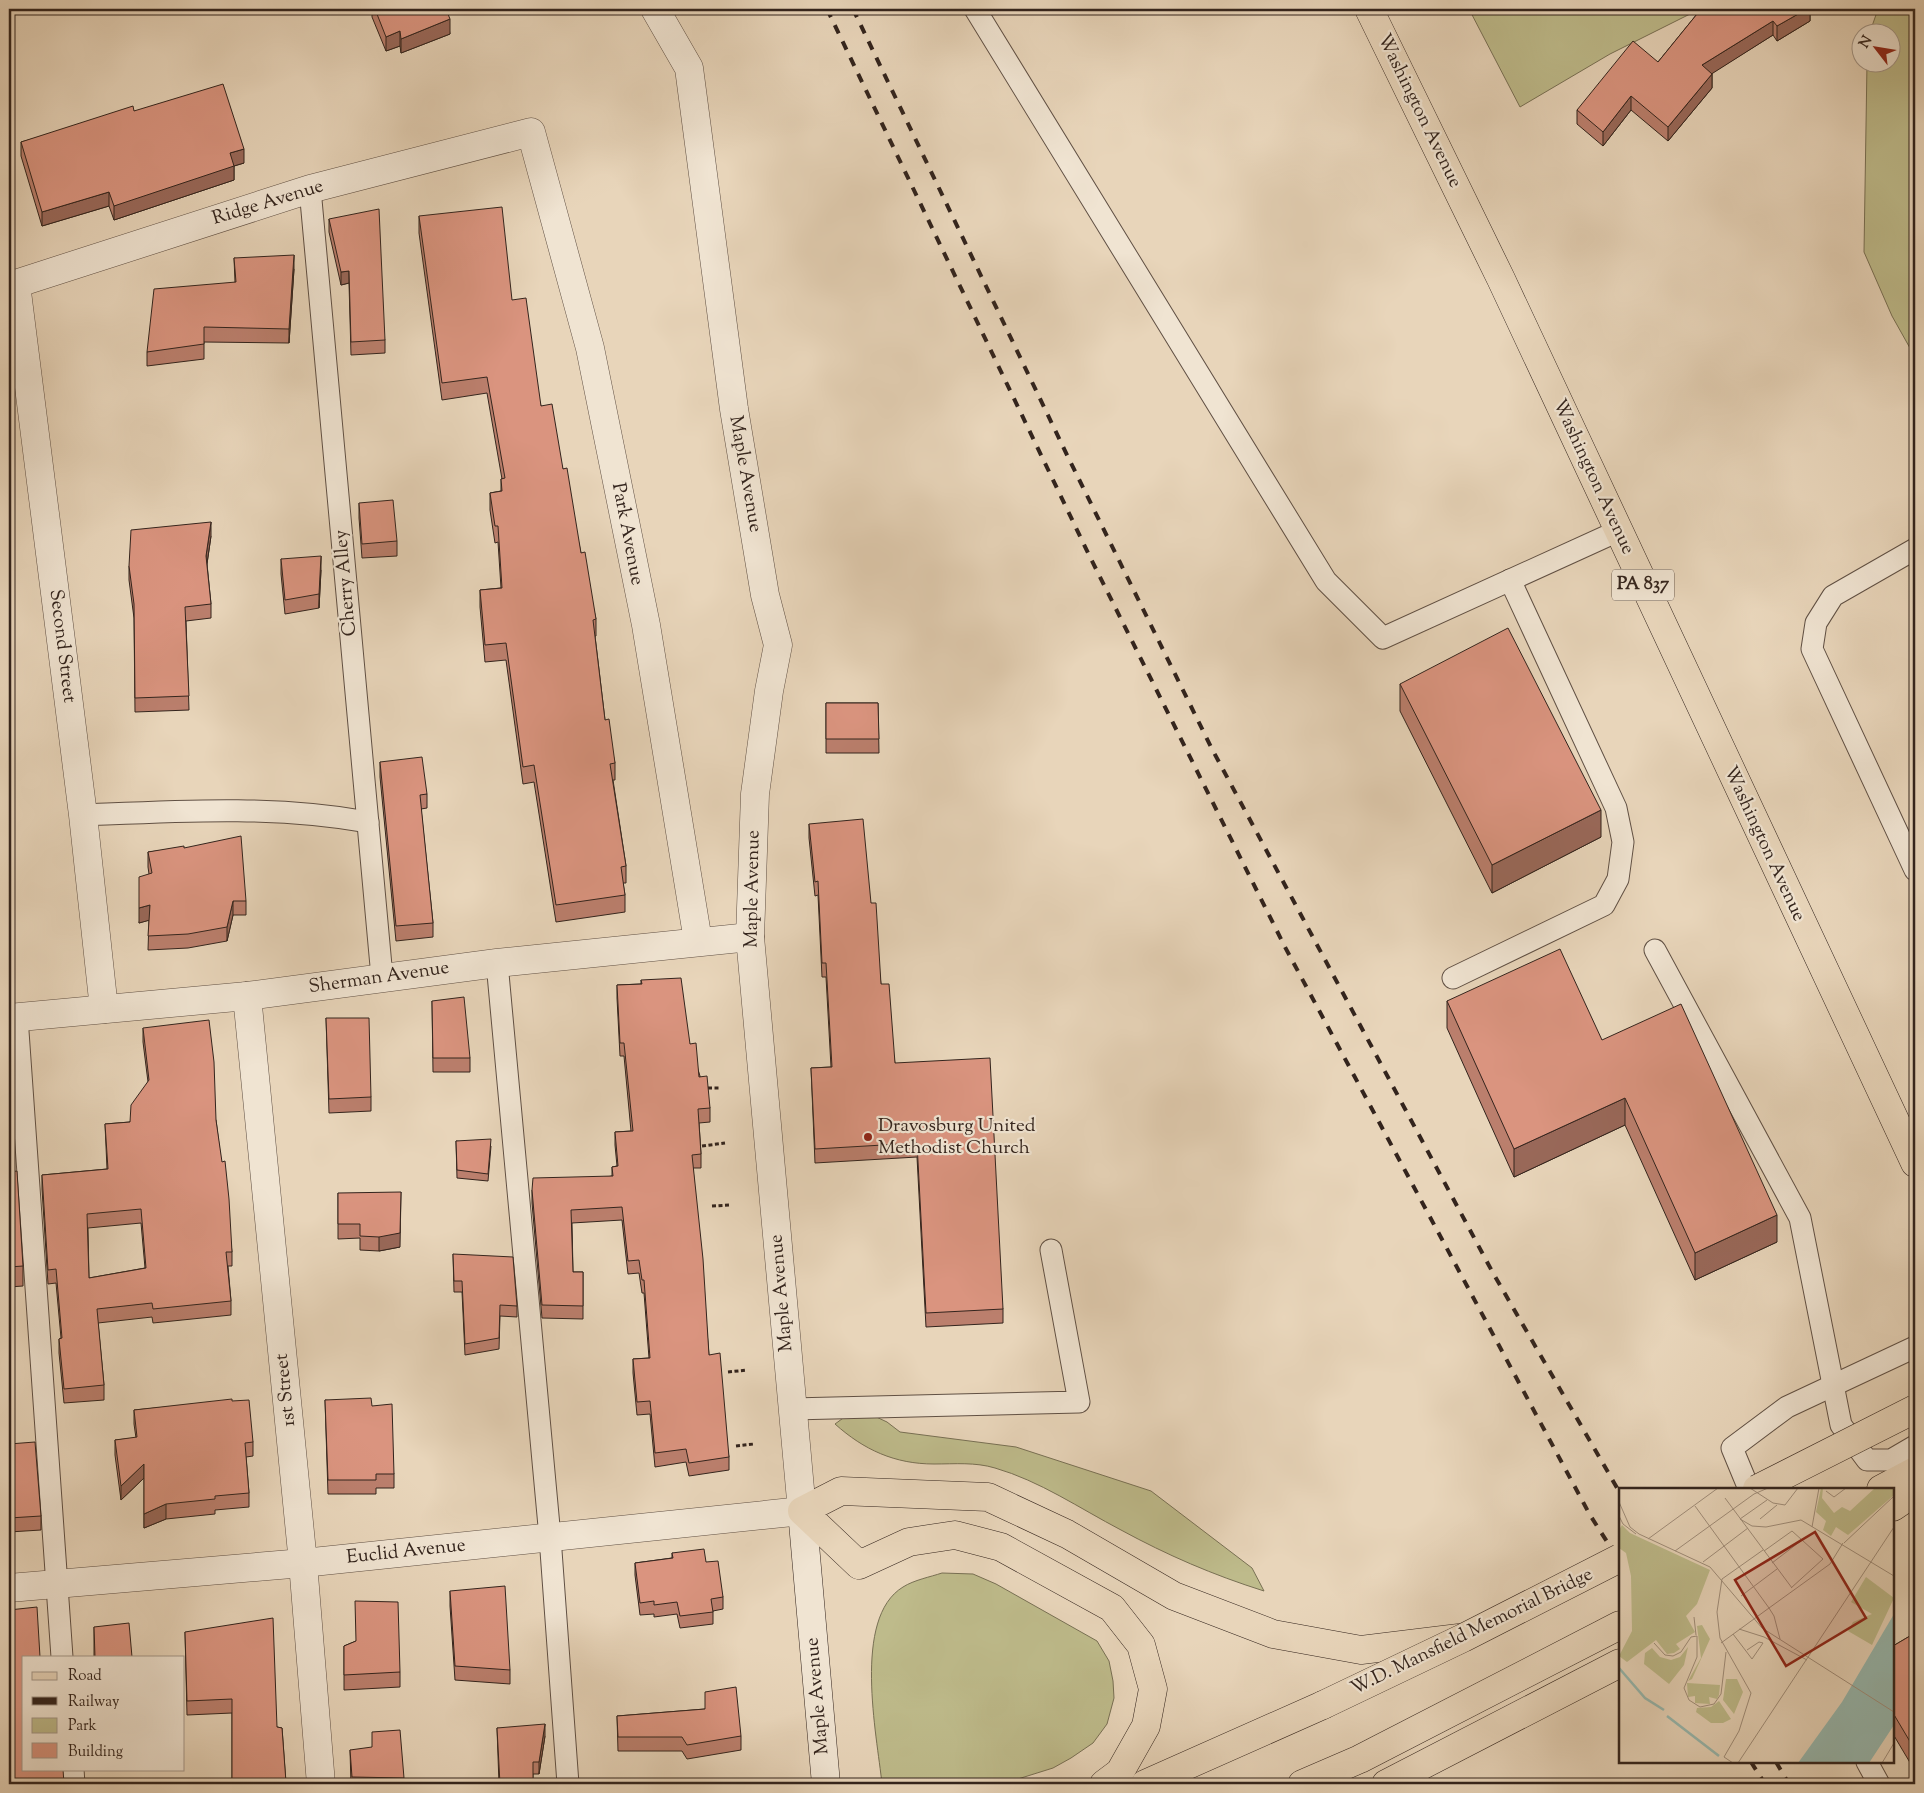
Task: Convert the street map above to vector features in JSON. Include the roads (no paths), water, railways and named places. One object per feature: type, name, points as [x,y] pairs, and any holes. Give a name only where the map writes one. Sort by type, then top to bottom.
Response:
[{"type":"main road","name":"Washington Avenue","points":[[1369,9],[1501,279],[1915,1163]]},
{"type":"main road","points":[[1758,1488],[1915,1409]]},
{"type":"main road","points":[[1883,1488],[1915,1471]]},
{"type":"main road","points":[[1104,1784],[1120,1772],[1146,1726],[1153,1689],[1141,1645],[1112,1608],[1001,1547],[955,1535],[909,1542],[859,1565],[802,1512],[841,1491],[988,1497],[1067,1534],[1174,1596],[1273,1634],[1361,1650],[1463,1638]]},
{"type":"main road","points":[[1894,1506],[1915,1492]]},
{"type":"main road","name":"W.D. Mansfield Memorial Bridge","points":[[1144,1784],[1323,1705],[1463,1638],[1619,1559]]},
{"type":"main road","points":[[1302,1784],[1360,1759],[1619,1627]]},
{"type":"main road","points":[[1386,1784],[1619,1664]]},
{"type":"street","name":"Maple Avenue","points":[[655,9],[689,68],[734,409],[765,595],[778,645],[769,691],[755,794],[750,937],[826,1784]]},
{"type":"street","name":"Ridge Avenue","points":[[12,285],[310,189],[531,132]]},
{"type":"street","name":"Park Avenue","points":[[531,132],[592,357],[646,625],[698,941]]},
{"type":"street","name":"Second Street","points":[[12,285],[84,815],[104,1009]]},
{"type":"street","name":"Sherman Avenue","points":[[13,1018],[248,996],[497,963],[750,937]]},
{"type":"street","name":"1st Street","points":[[248,996],[303,1563],[321,1784]]},
{"type":"street","name":"Euclid Avenue","points":[[9,1588],[303,1563],[802,1512]]},
{"type":"lane","points":[[975,9],[1326,581],[1383,638],[1618,530]]},
{"type":"lane","name":"Cherry Alley","points":[[310,189],[382,977]]},
{"type":"lane","points":[[1915,549],[1833,596],[1816,623],[1812,649],[1915,870]]},
{"type":"lane","points":[[1453,978],[1604,905],[1618,879],[1623,842],[1616,808],[1510,580]]},
{"type":"lane","points":[[84,815],[277,810],[327,815],[368,822]]},
{"type":"lane","points":[[1655,950],[1800,1218],[1841,1425],[1867,1460],[1891,1460],[1915,1446]]},
{"type":"lane","points":[[497,963],[550,1537],[568,1784]]},
{"type":"lane","points":[[13,1018],[62,1656]]},
{"type":"lane","points":[[792,1409],[1079,1402],[1051,1250]]},
{"type":"lane","points":[[1749,1488],[1732,1448],[1788,1407],[1915,1347]]},
{"type":"lane","points":[[1868,1763],[1879,1784]]},
{"type":"lane","points":[[73,1770],[74,1784]]},
{"type":"railway","points":[[827,9],[1090,557],[1285,947],[1590,1515],[1619,1560]]},
{"type":"railway","points":[[853,9],[1068,457],[1212,749],[1493,1273],[1619,1491]]},
{"type":"railway","points":[[1752,1763],[1765,1784]]},
{"type":"railway","points":[[1777,1763],[1789,1784]]},
{"type":"place","name":"Dravosburg United Methodist Church","points":[[868,1137]]}]
